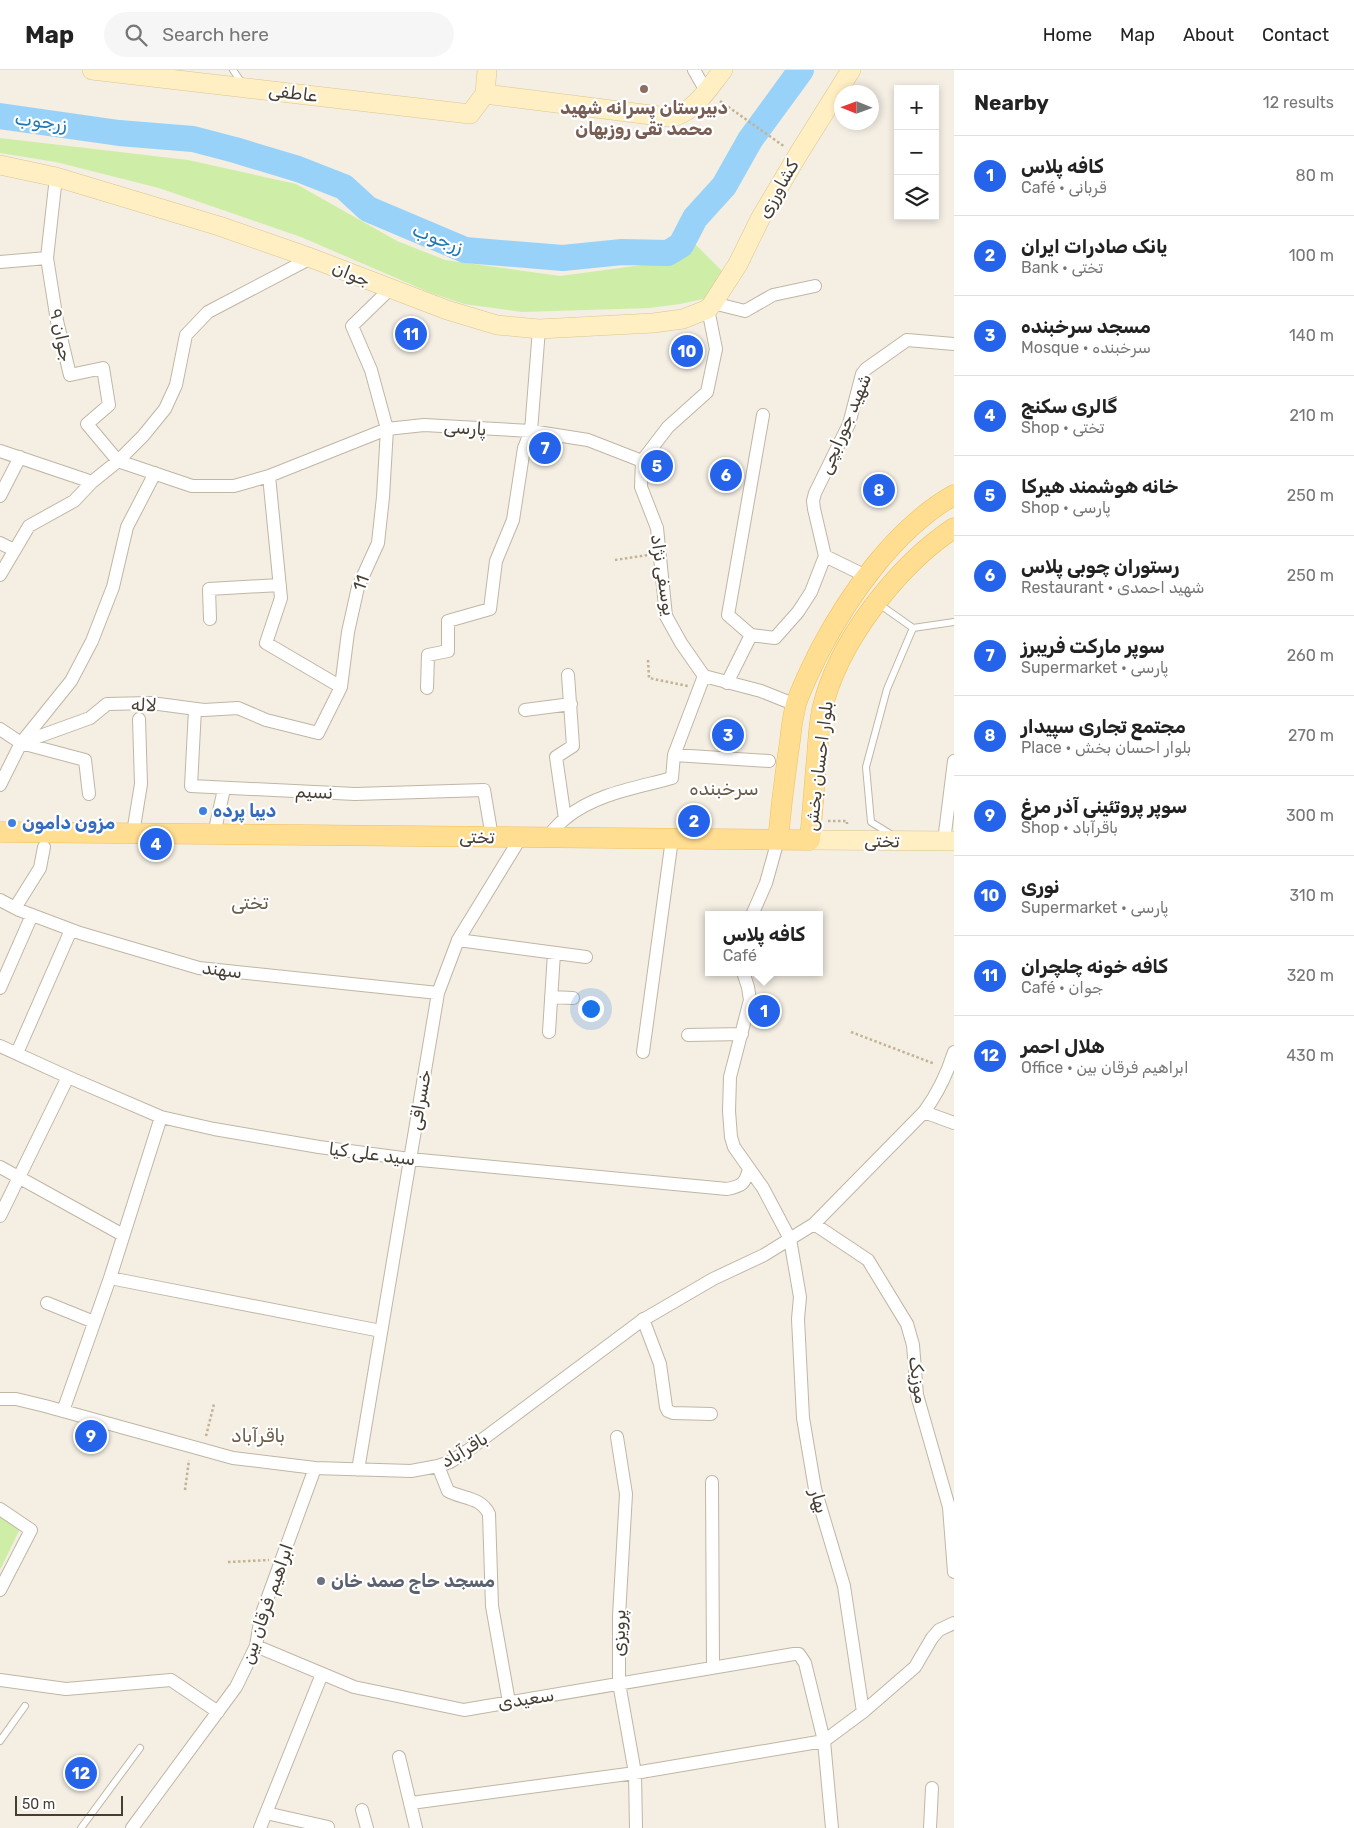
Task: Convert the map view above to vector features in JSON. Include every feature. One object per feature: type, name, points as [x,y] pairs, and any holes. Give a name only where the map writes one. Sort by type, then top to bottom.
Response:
[{"type":"main road","name":"عاطفی","points":[[92,70],[137,72],[470,114],[485,94]]},
{"type":"main road","points":[[487,70],[485,94],[659,116],[674,116],[689,110],[723,70]]},
{"type":"main road","name":"کشاورزی","points":[[710,306],[738,264],[760,219],[851,70]]},
{"type":"main road","name":"جوان","points":[[0,165],[56,177],[219,226],[311,258],[447,310],[497,325],[539,328],[653,324],[683,319],[710,306]]},
{"type":"main road","name":"بلوار احسان بخش","points":[[778,840],[791,725],[796,705],[812,666],[835,622],[866,576],[921,518],[954,494]]},
{"type":"main road","name":"بلوار احسان بخش","points":[[810,840],[822,711],[837,666],[852,636],[878,602],[909,566],[935,541],[954,528]]},
{"type":"main road","points":[[784,786],[789,796],[799,799],[810,795],[814,786]]},
{"type":"main road","name":"تختی","points":[[0,832],[949,841]]},
{"type":"street","points":[[694,70],[706,92]]},
{"type":"street","name":"جوان ۹","points":[[56,177],[47,258],[56,321],[70,376],[103,368],[109,405],[87,424],[118,461]]},
{"type":"street","points":[[0,262],[47,258]]},
{"type":"street","points":[[0,575],[28,526],[74,501],[143,436],[165,409],[176,385],[186,335],[208,312],[311,258]]},
{"type":"street","points":[[642,461],[668,427],[707,392],[716,349],[710,306],[745,311],[774,295],[815,286]]},
{"type":"street","name":"11","points":[[318,733],[341,687],[348,632],[358,587],[378,543],[383,497],[387,429],[371,370],[352,326],[390,289]]},
{"type":"street","points":[[427,688],[428,656],[448,651],[448,621],[490,609],[496,561],[513,520],[524,448],[531,431],[539,328]]},
{"type":"street","name":"شهید جورابچی","points":[[825,556],[813,501],[814,493],[849,424],[862,374],[907,340],[954,344]]},
{"type":"street","points":[[763,415],[728,615],[750,635],[775,638],[798,612],[807,598],[825,556],[866,576]]},
{"type":"street","name":"پارسی","points":[[118,461],[192,486],[234,486],[269,476],[387,429],[424,425],[531,431],[588,440],[642,461]]},
{"type":"street","points":[[0,451],[92,482]]},
{"type":"street","points":[[0,496],[20,457]]},
{"type":"street","name":"یوسفی نژاد","points":[[642,461],[640,486],[656,528],[666,616],[681,643],[704,676]]},
{"type":"street","points":[[0,785],[21,743],[71,681],[92,641],[113,587],[127,527],[155,474]]},
{"type":"street","points":[[269,476],[281,598],[266,644],[341,687]]},
{"type":"street","points":[[0,543],[14,550]]},
{"type":"street","points":[[210,618],[209,589],[280,586]]},
{"type":"street","points":[[727,683],[750,635]]},
{"type":"street","points":[[564,819],[556,757],[574,746],[568,675]]},
{"type":"street","points":[[547,838],[564,819],[580,808],[610,795],[672,778],[674,755],[704,676],[761,691],[796,705]]},
{"type":"street","name":"لاله","points":[[21,743],[90,718],[107,704],[151,704],[204,710],[238,708],[266,720],[318,733]]},
{"type":"street","points":[[525,710],[571,704]]},
{"type":"street","name":"نسیم","points":[[195,709],[191,786],[355,794],[484,790],[492,837]]},
{"type":"street","points":[[133,833],[141,784],[139,718]]},
{"type":"street","points":[[0,729],[21,743],[85,760],[88,794]]},
{"type":"street","points":[[674,755],[769,761]]},
{"type":"street","points":[[949,841],[954,761]]},
{"type":"street","points":[[214,834],[224,788]]},
{"type":"street","name":"خسراقی","points":[[358,1470],[438,993],[458,940],[521,837]]},
{"type":"street","points":[[643,1052],[672,839]]},
{"type":"street","points":[[754,911],[766,883],[778,840]]},
{"type":"street","points":[[15,908],[40,868],[44,847]]},
{"type":"street","name":"سهند","points":[[0,900],[15,908],[71,930],[199,968],[438,993]]},
{"type":"street","points":[[0,988],[32,915]]},
{"type":"street","points":[[17,1054],[71,930]]},
{"type":"street","points":[[458,940],[586,957]]},
{"type":"street","points":[[549,1032],[554,953]]},
{"type":"street","name":"بهار","points":[[744,976],[750,1000],[731,1068],[729,1111],[731,1137],[734,1147],[763,1188],[790,1239],[800,1297],[798,1319],[803,1418],[815,1489],[844,1586],[863,1712]]},
{"type":"street","points":[[551,997],[573,998]]},
{"type":"street","points":[[688,1035],[742,1034]]},
{"type":"street","name":"سید علی کیا","points":[[0,1046],[161,1117],[214,1129],[320,1147],[410,1159],[727,1189],[740,1186],[746,1180],[749,1169]]},
{"type":"street","name":"باقرآباد","points":[[0,1399],[16,1399],[233,1458],[315,1468],[358,1470],[411,1470],[438,1466],[450,1462],[644,1319],[713,1279],[764,1255],[814,1224],[924,1112],[936,1096],[954,1052]]},
{"type":"street","points":[[0,1216],[68,1077]]},
{"type":"street","points":[[924,1112],[954,1123]]},
{"type":"street","points":[[63,1411],[110,1278],[161,1117]]},
{"type":"street","points":[[0,1167],[123,1235]]},
{"type":"street","name":"موزیک","points":[[814,1224],[868,1260],[907,1324],[913,1345],[917,1395],[949,1507],[954,1572]]},
{"type":"street","points":[[110,1278],[381,1331]]},
{"type":"street","points":[[47,1303],[94,1322]]},
{"type":"street","points":[[644,1319],[660,1364],[668,1411],[673,1414],[711,1414]]},
{"type":"street","name":"پرویزی","points":[[617,1437],[626,1494],[619,1616],[619,1683],[635,1773],[636,1828]]},
{"type":"street","points":[[438,1466],[448,1491],[480,1502],[489,1514],[492,1606],[509,1702]]},
{"type":"street","name":"ابراهیم فرقان بین","points":[[132,1828],[236,1687],[256,1646],[262,1616],[315,1468]]},
{"type":"street","points":[[712,1482],[713,1666]]},
{"type":"street","points":[[0,1509],[31,1530],[0,1590]]},
{"type":"street","points":[[411,1803],[635,1773],[824,1741],[863,1712],[915,1667],[920,1662],[927,1644],[939,1630],[954,1623]]},
{"type":"street","name":"سعیدی","points":[[256,1646],[354,1687],[464,1710],[713,1666],[799,1654],[802,1658],[824,1741]]},
{"type":"street","points":[[260,1828],[322,1674]]},
{"type":"street","points":[[0,1680],[66,1689],[170,1680],[218,1712]]},
{"type":"street","points":[[824,1741],[832,1828]]},
{"type":"street","points":[[399,1757],[416,1828]]},
{"type":"street","points":[[930,1828],[932,1788]]},
{"type":"street","points":[[362,1810],[367,1828]]},
{"type":"street","points":[[266,1812],[328,1827]]},
{"type":"lane","points":[[233,70],[244,87]]},
{"type":"lane","points":[[878,602],[913,628],[954,622]]},
{"type":"lane","points":[[901,841],[871,822],[866,767],[887,690],[913,628]]},
{"type":"lane","points":[[0,1741],[25,1706]]},
{"type":"lane","points":[[81,1828],[140,1748]]},
{"type":"path","points":[[706,92],[787,148]]},
{"type":"path","points":[[615,560],[659,553]]},
{"type":"path","points":[[648,660],[649,678],[699,688]]},
{"type":"path","points":[[851,1032],[948,1069]]},
{"type":"path","points":[[185,1490],[197,1448],[214,1404]]},
{"type":"path","points":[[228,1562],[282,1559]]},
{"type":"green space","points":[[0,138],[188,160],[296,184],[397,241],[445,260],[560,276],[672,261],[694,243],[727,276],[703,299],[649,308],[522,312],[464,304],[431,293],[301,237],[159,188],[56,162],[0,153]]},
{"type":"green space","points":[[0,1517],[20,1529],[0,1570]]},
{"type":"waterway","name":"زرجوب","points":[[0,116],[119,133],[193,139],[235,150],[298,169],[344,187],[368,209],[465,250],[563,258],[622,252],[668,253],[681,245],[695,218],[724,186],[750,140],[801,70]]},
{"type":"place","name":"دبیرستان پسرانه شهید محمد تقی روزبهان","points":[[644,89]]},
{"type":"place","name":"کافه خونه چلچران","points":[[411,334]]},
{"type":"place","name":"نوری","points":[[687,351]]},
{"type":"place","name":"سوپر مارکت فریبرز","points":[[545,448]]},
{"type":"place","name":"خانه هوشمند هیرکا","points":[[657,466]]},
{"type":"place","name":"رستوران چوبی پلاس","points":[[726,475]]},
{"type":"place","name":"مجتمع تجاری سپیدار","points":[[879,490]]},
{"type":"place","name":"مسجد سرخبنده","points":[[728,735]]},
{"type":"place","name":"دیبا پرده","points":[[203,811]]},
{"type":"place","name":"یانک صادرات ایران","points":[[694,821]]},
{"type":"place","name":"مزون دامون","points":[[12,823]]},
{"type":"place","name":"گالری سکنج","points":[[156,844]]},
{"type":"place","name":"کافه پلاس","points":[[764,1011]]},
{"type":"place","name":"سوپر پروتئینی آذر مرغ","points":[[91,1436]]},
{"type":"place","name":"مسجد حاج صمد خان","points":[[321,1581]]},
{"type":"place","name":"هلال احمر","points":[[81,1773]]},
{"type":"district","name":"سرخبنده","points":[[724,788]]},
{"type":"district","name":"تختی","points":[[250,902]]},
{"type":"district","name":"باقرآباد","points":[[258,1435]]}]
